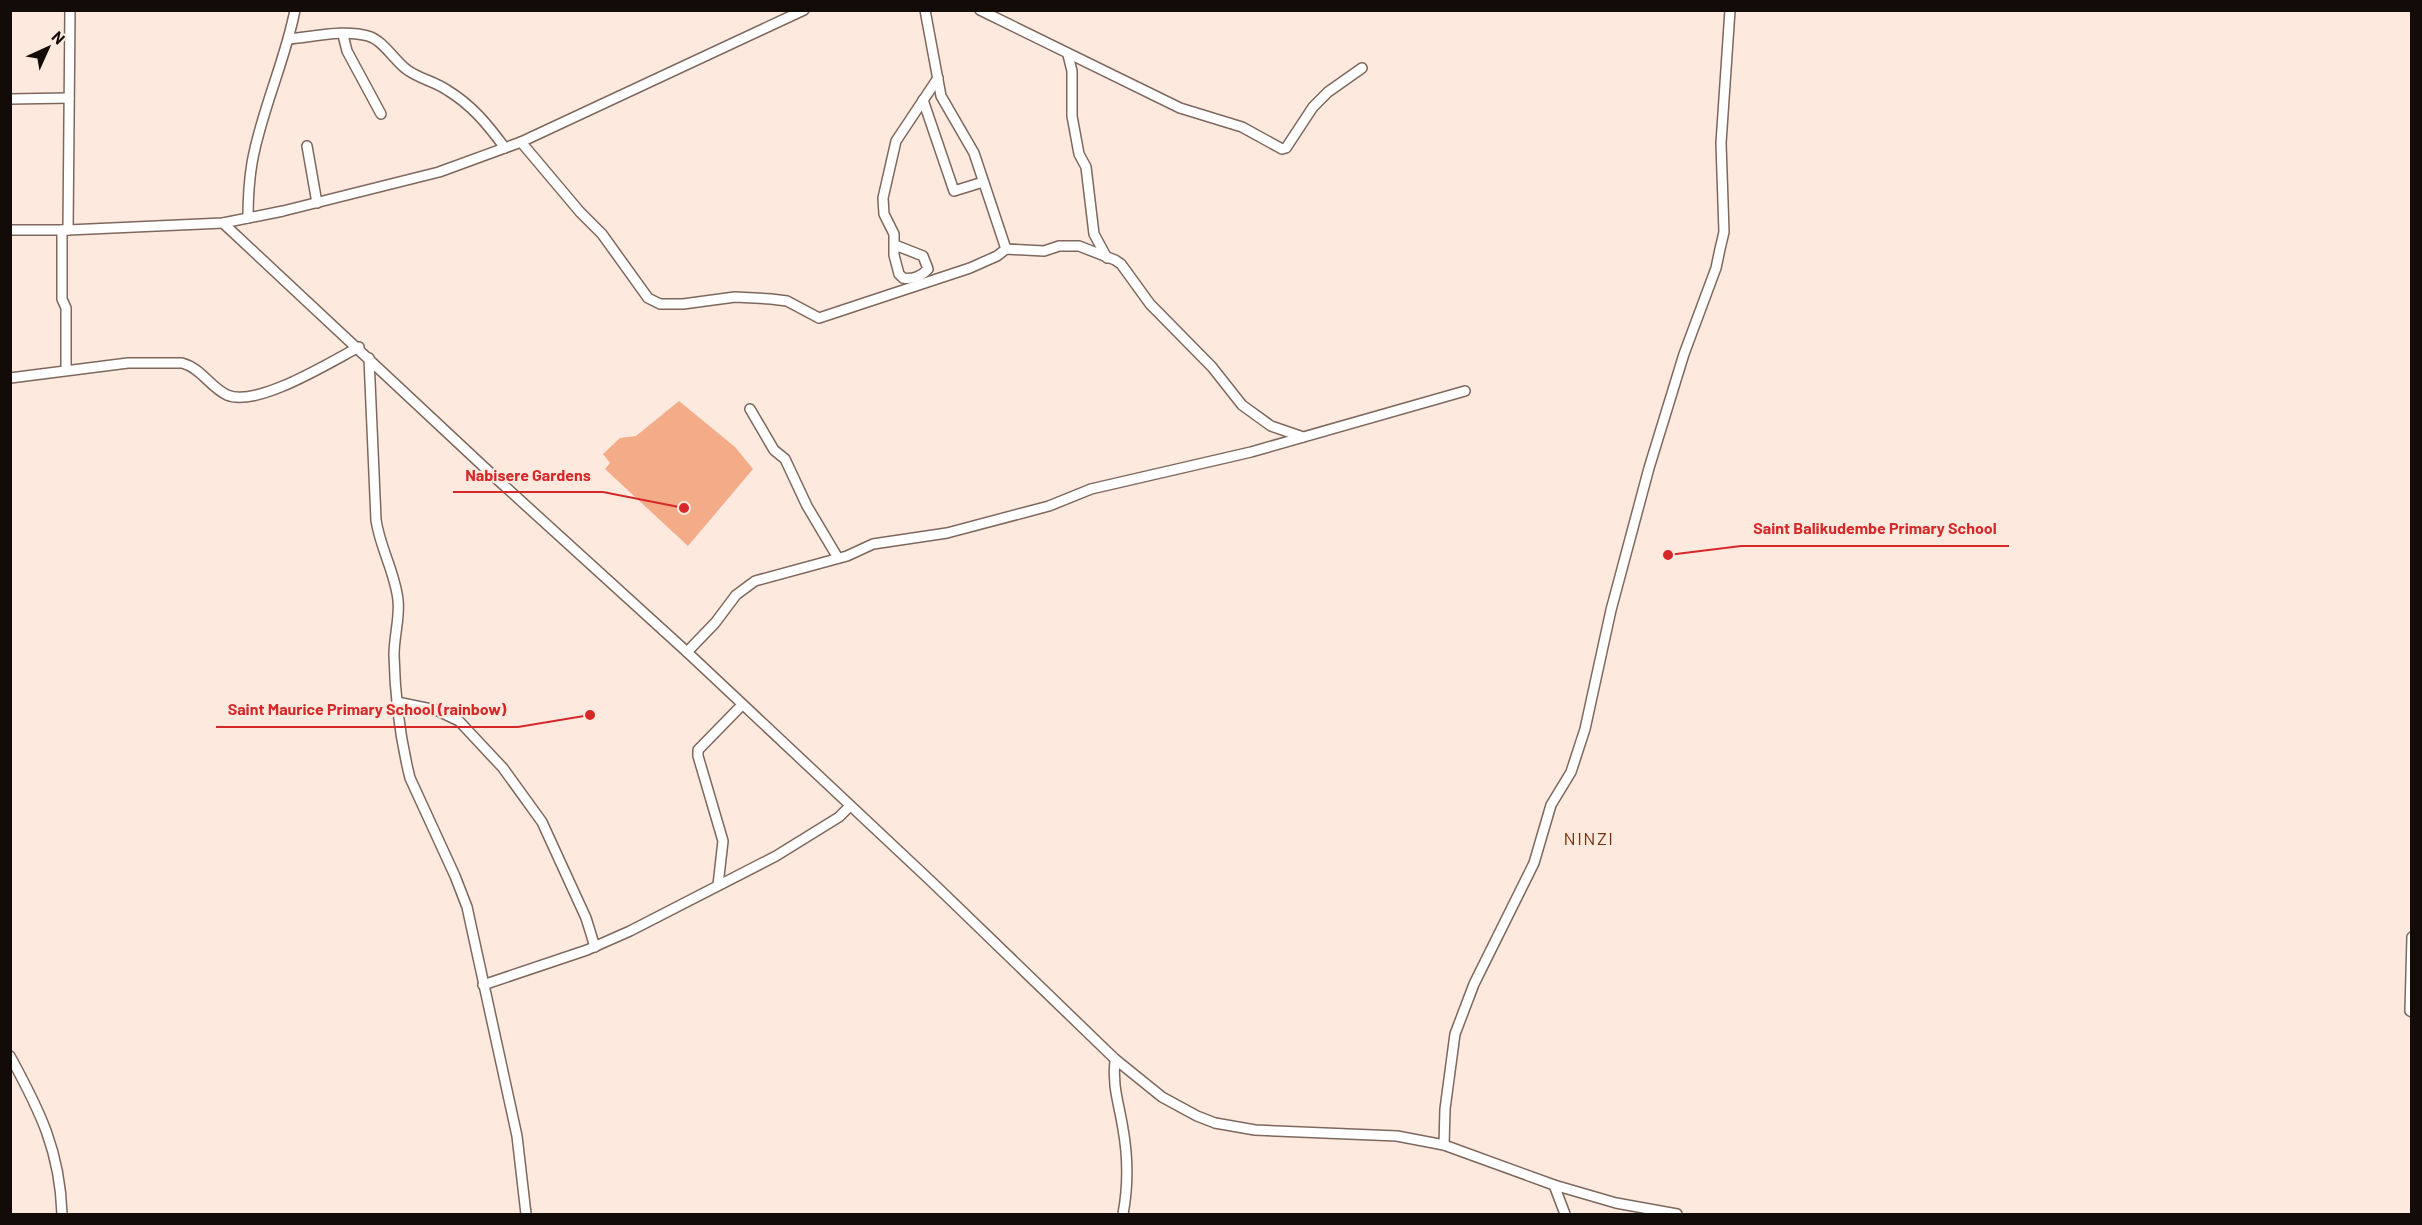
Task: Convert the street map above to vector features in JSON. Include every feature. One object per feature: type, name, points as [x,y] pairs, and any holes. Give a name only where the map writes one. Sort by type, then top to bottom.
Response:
[{"type":"street","points":[[66,370],[66,308],[62,289],[70,10]]},
{"type":"street","points":[[248,218],[248,187],[252,161],[289,39],[295,10]]},
{"type":"street","points":[[10,231],[223,222],[317,203],[438,172],[521,142],[804,10]]},
{"type":"street","points":[[925,10],[944,102],[974,153],[1006,249]]},
{"type":"street","points":[[980,10],[1180,108],[1242,127],[1282,149],[1286,148],[1313,107],[1328,92],[1362,68]]},
{"type":"street","points":[[1444,1144],[1444,1109],[1455,1034],[1474,984],[1534,863],[1551,805],[1571,772],[1585,729],[1611,610],[1649,468],[1683,354],[1716,268],[1724,232],[1721,134],[1730,10]]},
{"type":"street","points":[[289,39],[343,34],[369,36],[410,72],[446,89],[477,113],[505,148]]},
{"type":"street","points":[[343,34],[347,51],[381,114]]},
{"type":"street","points":[[1068,55],[1072,70],[1072,116],[1079,154],[1086,167],[1094,234],[1107,258]]},
{"type":"street","points":[[895,245],[894,234],[884,213],[883,198],[896,141],[938,78]]},
{"type":"street","points":[[10,99],[69,98]]},
{"type":"street","points":[[923,100],[954,191],[983,182]]},
{"type":"street","points":[[521,142],[573,204],[602,234],[648,298],[660,304],[683,304],[735,297],[771,299],[787,301],[819,318],[970,268],[997,256],[1006,249],[1044,251],[1059,246],[1079,246],[1121,264],[1150,304],[1212,367],[1242,405],[1271,426],[1303,437]]},
{"type":"street","points":[[307,146],[317,203]]},
{"type":"street","points":[[223,222],[509,490],[687,652],[1115,1059],[1161,1097],[1215,1123],[1255,1130],[1397,1136],[1444,1144],[1554,1185],[1616,1203],[1677,1215]]},
{"type":"street","points":[[10,378],[128,363],[182,363],[190,365],[219,391],[230,396],[250,398],[282,386],[359,347]]},
{"type":"street","points":[[369,358],[376,520],[379,541],[396,586],[398,604],[394,652],[397,702],[410,778],[463,894],[517,1136],[526,1215]]},
{"type":"street","points":[[687,652],[715,623],[736,595],[745,587],[764,579],[838,558],[873,544],[947,533],[1049,506],[1091,489],[1251,452],[1465,391]]},
{"type":"street","points":[[750,409],[774,450],[785,459],[807,506],[838,558]]},
{"type":"street","points":[[397,702],[436,710],[459,721],[503,768],[542,822],[586,918],[595,947]]},
{"type":"street","points":[[718,885],[723,842],[698,750],[742,705]]},
{"type":"street","points":[[483,985],[595,947],[776,856],[839,817],[850,806]]},
{"type":"street","points":[[2412,937],[2410,1011],[2412,1011]]},
{"type":"street","points":[[10,1056],[33,1098],[50,1137],[58,1170],[63,1215]]},
{"type":"street","points":[[1115,1059],[1113,1086],[1124,1133],[1127,1174],[1124,1215]]},
{"type":"street","points":[[1554,1185],[1565,1215]]},
{"type":"shaded area","points":[[679,401],[735,447],[753,469],[688,546],[605,469],[610,463],[603,454],[620,438],[636,436]]},
{"type":"place","name":"Nabisere Gardens","points":[[684,508]]},
{"type":"place","name":"Saint Balikudembe Primary School","points":[[1668,555]]},
{"type":"place","name":"Saint Maurice Primary School (rainbow)","points":[[590,715]]},
{"type":"district","name":"NINZI","points":[[1589,838]]}]
